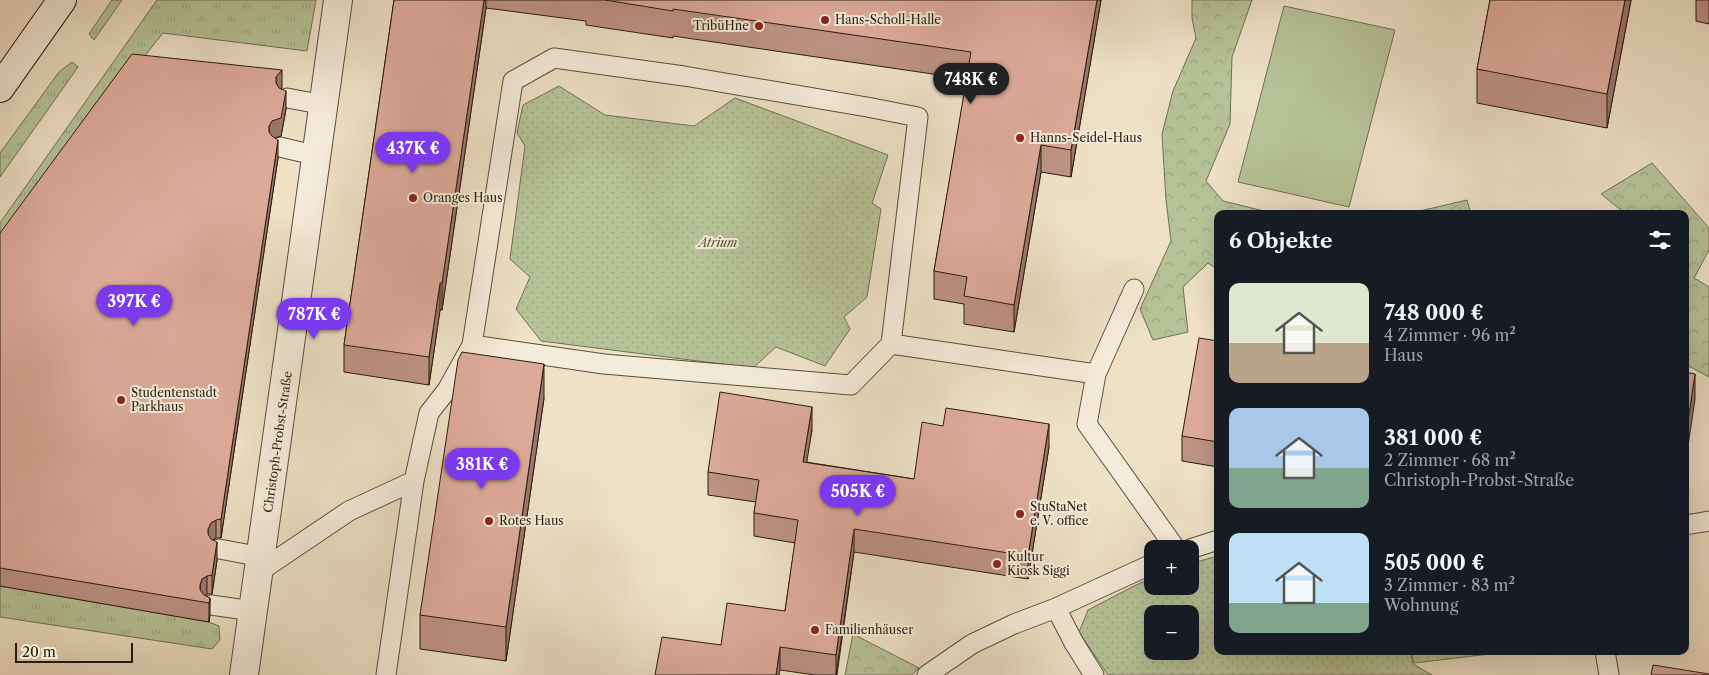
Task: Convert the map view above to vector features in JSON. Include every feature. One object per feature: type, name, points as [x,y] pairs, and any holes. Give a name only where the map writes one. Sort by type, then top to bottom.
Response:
[{"type":"street","points":[[0,88],[62,0]]},
{"type":"street","name":"Christoph-Probst-Straße","points":[[244,675],[318,156],[338,0]]},
{"type":"lane","points":[[386,675],[414,481],[429,413],[447,390],[472,345],[513,81],[554,58],[684,76],[918,117],[891,344],[851,385],[604,364],[472,345]]},
{"type":"lane","points":[[287,98],[325,105]]},
{"type":"lane","points":[[280,147],[318,156]]},
{"type":"lane","points":[[1134,289],[1096,374],[1087,424],[1170,540]]},
{"type":"lane","points":[[891,344],[1096,374]]},
{"type":"lane","points":[[219,549],[261,564],[349,511],[414,481]]},
{"type":"lane","points":[[1689,525],[1709,521]]},
{"type":"lane","points":[[1199,546],[1214,541]]},
{"type":"lane","points":[[926,675],[972,644],[1144,568]]},
{"type":"lane","points":[[211,606],[253,611]]},
{"type":"lane","points":[[1056,608],[1074,643],[1094,675]]},
{"type":"lane","points":[[1606,655],[1609,675]]},
{"type":"green space","points":[[112,0],[122,0],[94,40],[89,34]]},
{"type":"green space","points":[[157,0],[316,0],[307,51],[163,33],[132,72],[0,252],[0,223]]},
{"type":"green space","points":[[1192,0],[1252,0],[1232,57],[1230,124],[1206,181],[1223,201],[1260,210],[1214,210],[1214,267],[1208,263],[1183,287],[1188,332],[1153,340],[1140,309],[1171,241],[1166,200],[1162,134],[1173,91],[1196,38],[1192,18]]},
{"type":"green space","points":[[1284,6],[1395,30],[1349,207],[1238,182]]},
{"type":"green space","points":[[72,62],[78,67],[0,177],[0,153],[59,72]]},
{"type":"green space","name":"Atrium","points":[[559,86],[605,115],[694,126],[735,98],[888,155],[872,203],[881,209],[867,297],[844,317],[850,329],[825,366],[776,347],[753,368],[541,341],[516,309],[530,277],[510,259],[525,146],[517,133],[523,105]]},
{"type":"green space","points":[[1652,163],[1709,228],[1709,250],[1694,278],[1709,287],[1709,377],[1689,366],[1689,210],[1621,210],[1601,194]]},
{"type":"green space","points":[[1467,200],[1470,210],[1424,210]]},
{"type":"green space","points":[[1214,557],[1214,655],[1411,655],[1413,664],[1432,675],[1108,675],[1079,632],[1088,610],[1144,582],[1144,595],[1199,595],[1199,561]]},
{"type":"green space","points":[[0,586],[209,622],[219,626],[220,640],[212,649],[0,617]]},
{"type":"green space","points":[[853,634],[919,668],[912,675],[845,675]]},
{"type":"green space","points":[[1412,655],[1481,655],[1414,663]]},
{"type":"building","name":"Oranges Haus","points":[[394,0],[484,0],[442,283],[440,283],[429,357],[344,345]]},
{"type":"building","name":"Hanns-Seidel-Haus","points":[[605,0],[1097,0],[1071,150],[1041,145],[1014,305],[964,296],[967,277],[934,271],[971,52]]},
{"type":"building","points":[[1490,0],[1625,0],[1607,94],[1477,69]]},
{"type":"building","name":"Studentenstadt Parkhaus","points":[[132,54],[282,70],[276,77],[276,83],[279,88],[286,91],[281,118],[272,121],[269,126],[269,132],[278,140],[221,519],[211,523],[208,529],[211,539],[217,542],[212,575],[202,579],[200,590],[210,598],[209,603],[0,568],[0,233]]},
{"type":"building","points":[[1199,338],[1214,340],[1214,441],[1182,436]]},
{"type":"building","name":"Rotes Haus","points":[[462,352],[544,364],[506,627],[420,615],[458,360]]},
{"type":"building","points":[[1689,373],[1695,374],[1689,414]]},
{"type":"building","points":[[720,392],[812,407],[803,462],[914,479],[922,422],[943,426],[946,408],[1049,424],[1028,556],[854,529],[836,655],[780,647],[776,675],[655,675],[662,637],[721,645],[727,603],[785,611],[798,520],[754,513],[759,480],[708,472]]},
{"type":"building","points":[[1653,665],[1709,674],[1709,675],[1651,675]]},
{"type":"place","name":"Hans-Scholl-Halle","points":[[825,20]]},
{"type":"place","name":"TribüHne","points":[[759,26]]},
{"type":"place","name":"Hanns-Seidel-Haus","points":[[1020,138]]},
{"type":"place","name":"Oranges Haus","points":[[413,198]]},
{"type":"place","name":"Studentenstadt Parkhaus","points":[[121,400]]},
{"type":"place","name":"StuStaNet e. V. office","points":[[1020,514]]},
{"type":"place","name":"Rotes Haus","points":[[489,521]]},
{"type":"place","name":"Kultur Kiosk Siggi","points":[[997,564]]},
{"type":"place","name":"Familienhäuser","points":[[815,630]]}]
